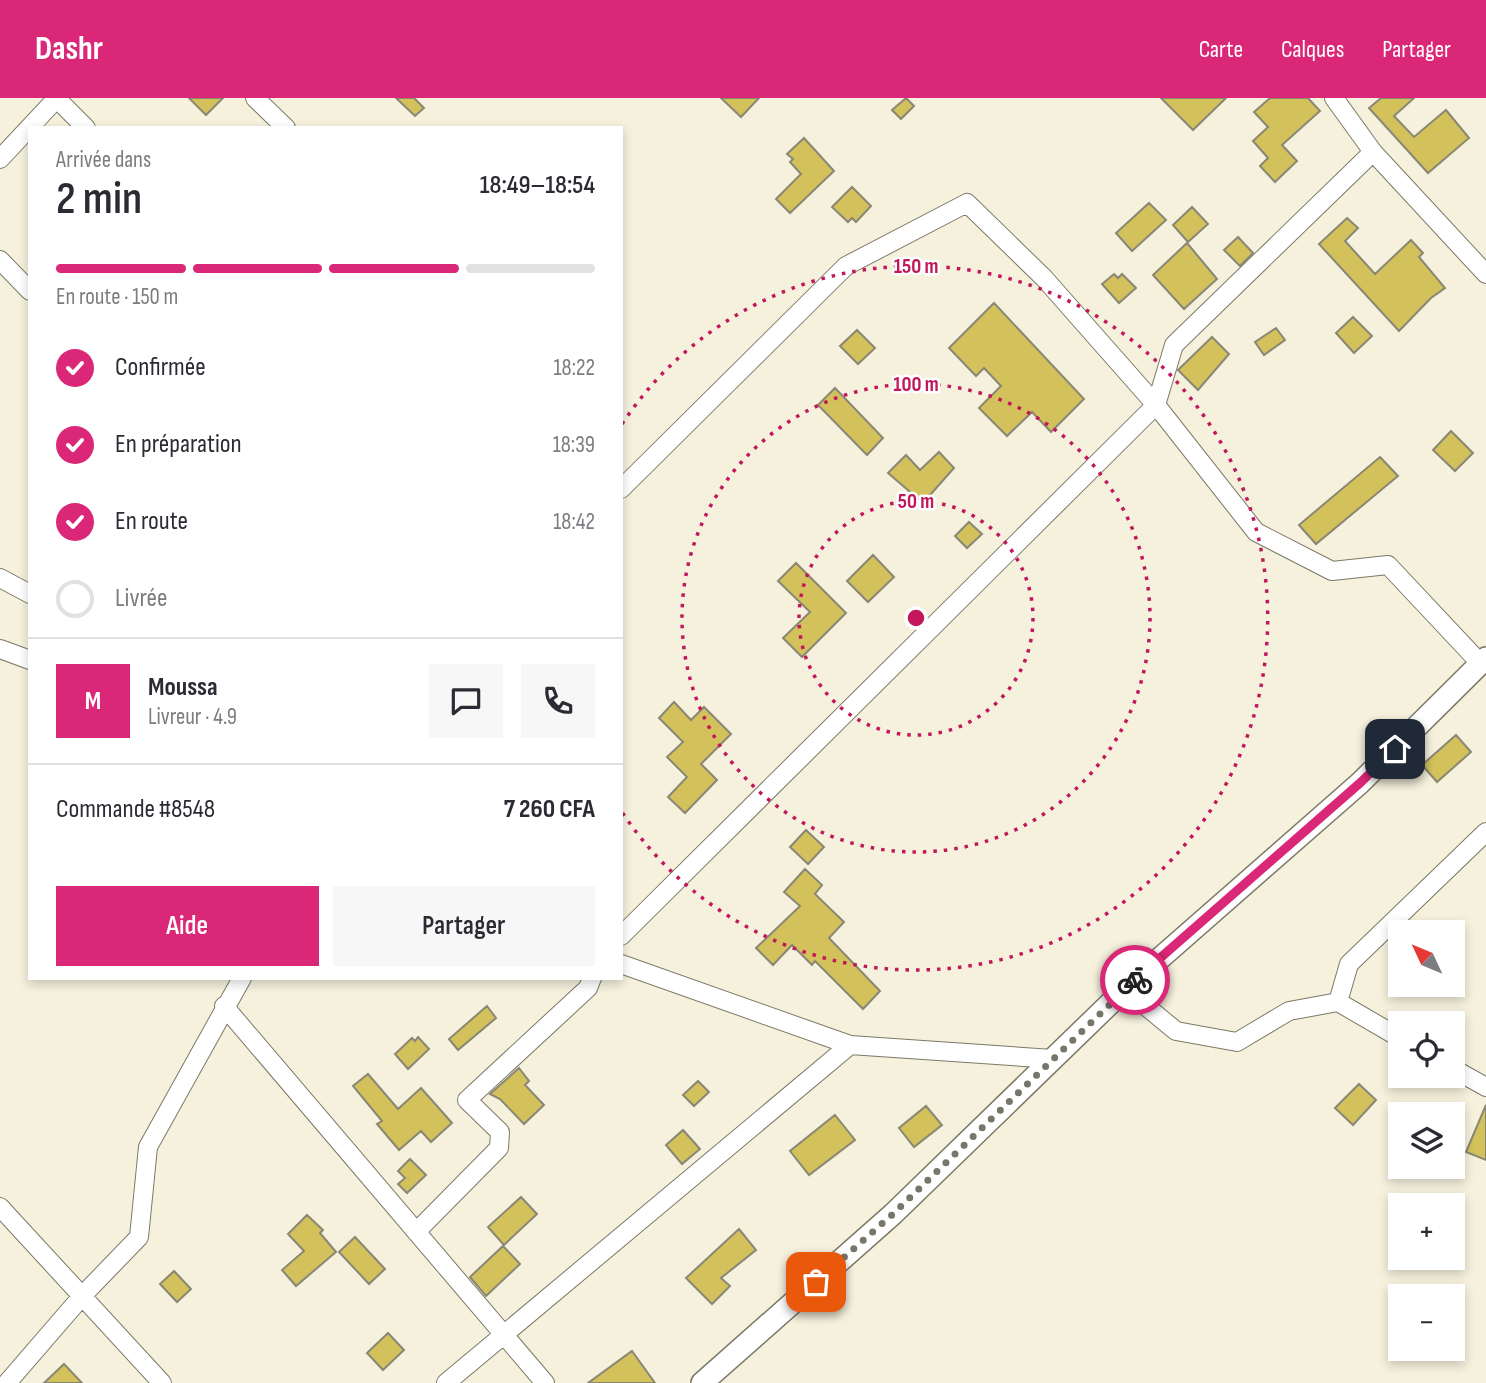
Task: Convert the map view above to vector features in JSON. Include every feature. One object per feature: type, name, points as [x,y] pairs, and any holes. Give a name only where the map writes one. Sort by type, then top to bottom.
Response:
[{"type":"street","points":[[30,126],[56,98],[84,126]]},
{"type":"street","points":[[255,98],[284,126]]},
{"type":"street","points":[[1334,98],[1373,152],[1486,274]]},
{"type":"street","points":[[0,159],[28,128]]},
{"type":"street","points":[[623,934],[1156,405],[1174,345],[1373,152]]},
{"type":"street","points":[[623,487],[846,266],[967,203],[1044,278],[1156,405],[1256,532],[1332,570],[1388,565],[1483,661],[1360,783],[1125,989],[893,1214],[702,1383]]},
{"type":"street","points":[[0,260],[28,289]]},
{"type":"street","points":[[0,578],[28,593]]},
{"type":"street","points":[[0,649],[28,659]]},
{"type":"street","points":[[1338,1002],[1349,964],[1486,832]]},
{"type":"street","points":[[623,965],[850,1045],[1053,1059]]},
{"type":"street","points":[[7,1383],[83,1295],[139,1237],[148,1147],[241,980]]},
{"type":"street","points":[[416,1232],[499,1149],[500,1132],[467,1100],[588,988],[591,980]]},
{"type":"street","points":[[1125,989],[1176,1031],[1237,1042],[1289,1011],[1338,1002],[1388,1031]]},
{"type":"street","points":[[224,1006],[545,1383]]},
{"type":"street","points":[[446,1383],[850,1045]]},
{"type":"street","points":[[1465,1075],[1486,1087]]},
{"type":"street","points":[[0,1207],[162,1383]]},
{"type":"building","points":[[189,98],[223,98],[206,115]]},
{"type":"building","points":[[396,98],[414,98],[424,108],[415,116]]},
{"type":"building","points":[[721,98],[759,98],[741,117]]},
{"type":"building","points":[[906,98],[914,106],[901,119],[892,110]]},
{"type":"building","points":[[1161,98],[1226,98],[1193,130]]},
{"type":"building","points":[[1270,98],[1308,98],[1320,111],[1282,145],[1297,161],[1275,182],[1260,166],[1268,158],[1253,141],[1268,127],[1254,112]]},
{"type":"building","points":[[1381,98],[1414,98],[1394,116],[1414,137],[1446,110],[1469,138],[1428,173],[1369,108]]},
{"type":"building","points":[[804,138],[834,171],[790,213],[776,199],[801,174],[790,162],[793,159],[787,154]]},
{"type":"building","points":[[852,187],[871,206],[856,222],[852,218],[848,222],[832,207]]},
{"type":"building","points":[[1149,203],[1166,220],[1132,251],[1116,233]]},
{"type":"building","points":[[1192,207],[1208,224],[1188,242],[1173,225]]},
{"type":"building","points":[[1347,218],[1358,228],[1345,241],[1375,274],[1411,240],[1423,253],[1419,257],[1445,288],[1431,298],[1399,331],[1319,244]]},
{"type":"building","points":[[1238,237],[1253,253],[1240,266],[1224,250]]},
{"type":"building","points":[[1187,243],[1217,279],[1184,309],[1153,275]]},
{"type":"building","points":[[1114,274],[1118,278],[1122,274],[1136,288],[1119,303],[1102,284]]},
{"type":"building","points":[[994,303],[1084,399],[1051,432],[1032,412],[1007,436],[979,408],[1001,386],[984,368],[976,376],[949,348]]},
{"type":"building","points":[[1353,317],[1372,336],[1354,353],[1336,333]]},
{"type":"building","points":[[1276,328],[1285,340],[1264,355],[1255,342]]},
{"type":"building","points":[[857,330],[875,348],[858,364],[840,346]]},
{"type":"building","points":[[1212,337],[1229,354],[1198,390],[1178,370]]},
{"type":"building","points":[[835,388],[883,438],[867,455],[818,405]]},
{"type":"building","points":[[1451,431],[1473,453],[1455,471],[1433,450]]},
{"type":"building","points":[[939,452],[954,468],[923,503],[888,473],[906,455],[920,470]]},
{"type":"building","points":[[1380,457],[1398,476],[1316,544],[1299,525]]},
{"type":"building","points":[[969,522],[982,534],[967,548],[955,536]]},
{"type":"building","points":[[873,555],[894,577],[868,602],[847,581]]},
{"type":"building","points":[[796,563],[846,613],[802,657],[783,638],[810,612],[778,581]]},
{"type":"building","points":[[674,702],[691,720],[704,707],[731,734],[701,764],[717,780],[685,813],[668,797],[687,777],[667,757],[683,742],[659,718]]},
{"type":"building","points":[[1456,735],[1471,752],[1437,782],[1422,765]]},
{"type":"building","points":[[806,830],[824,847],[808,864],[790,847]]},
{"type":"building","points":[[805,869],[822,885],[815,894],[844,922],[829,938],[880,991],[863,1009],[815,961],[812,965],[792,945],[773,965],[756,948],[800,906],[784,892]]},
{"type":"building","points":[[487,1006],[496,1018],[458,1050],[449,1039]]},
{"type":"building","points":[[418,1037],[429,1049],[408,1069],[395,1054],[412,1038],[415,1041]]},
{"type":"building","points":[[519,1068],[529,1081],[525,1085],[544,1105],[524,1124],[500,1099],[490,1094]]},
{"type":"building","points":[[368,1074],[398,1109],[421,1088],[452,1123],[431,1142],[421,1131],[399,1150],[377,1124],[382,1121],[353,1086]]},
{"type":"building","points":[[698,1081],[709,1092],[694,1106],[683,1095]]},
{"type":"building","points":[[1359,1084],[1376,1100],[1353,1125],[1335,1108]]},
{"type":"building","points":[[1486,1105],[1486,1160],[1466,1152]]},
{"type":"building","points":[[926,1106],[942,1125],[914,1147],[899,1128]]},
{"type":"building","points":[[835,1115],[855,1140],[809,1175],[790,1151]]},
{"type":"building","points":[[683,1130],[700,1149],[682,1164],[666,1145]]},
{"type":"building","points":[[410,1159],[426,1175],[407,1193],[398,1184],[405,1178],[398,1171]]},
{"type":"building","points":[[521,1197],[537,1214],[504,1245],[488,1227]]},
{"type":"building","points":[[307,1215],[323,1230],[320,1233],[336,1252],[296,1286],[282,1270],[304,1251],[288,1234]]},
{"type":"building","points":[[739,1229],[756,1250],[721,1278],[730,1286],[712,1304],[686,1278]]},
{"type":"building","points":[[355,1237],[385,1269],[369,1284],[339,1252]]},
{"type":"building","points":[[503,1246],[520,1264],[486,1296],[470,1277]]},
{"type":"building","points":[[174,1271],[191,1289],[177,1302],[160,1284]]},
{"type":"building","points":[[388,1333],[404,1350],[383,1370],[367,1353]]},
{"type":"building","points":[[632,1351],[655,1383],[588,1383]]},
{"type":"building","points":[[64,1364],[82,1383],[44,1383]]},
{"type":"way so far","points":[[816,1282],[893,1214],[1135,980]]},
{"type":"route","points":[[1135,980],[1360,783],[1395,749]]}]
